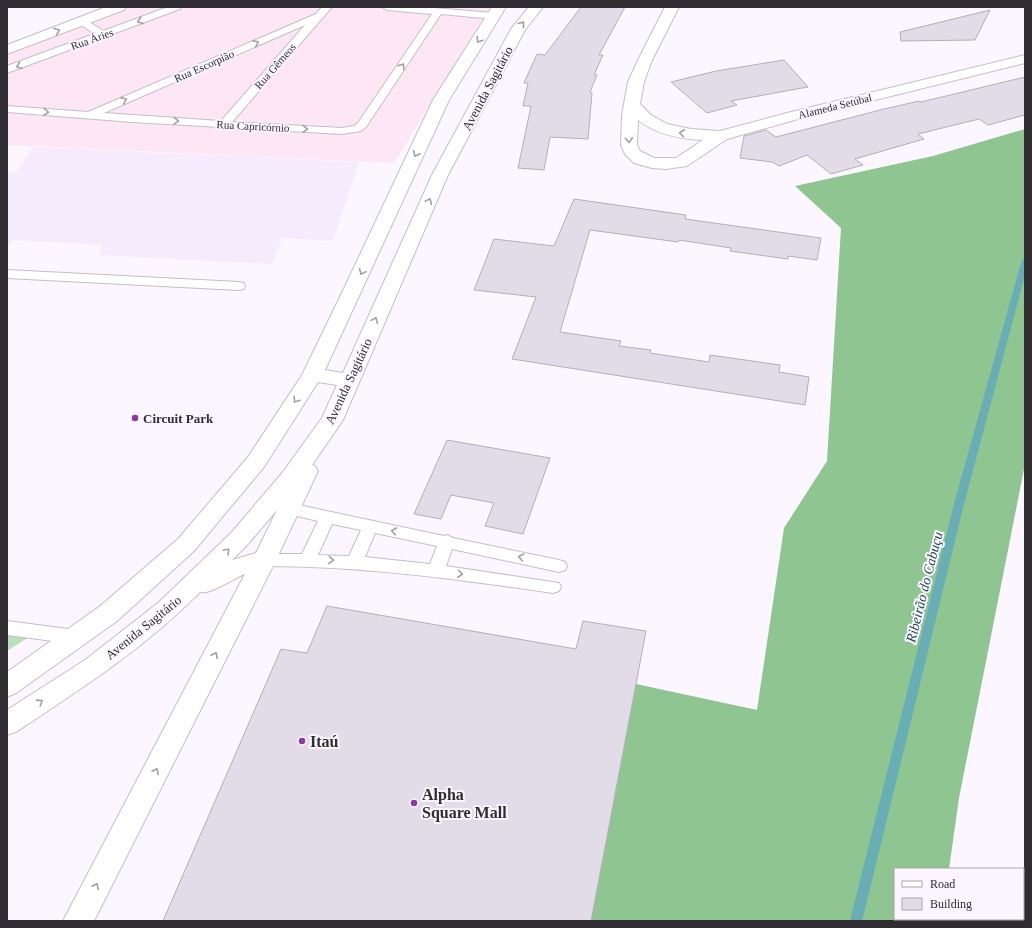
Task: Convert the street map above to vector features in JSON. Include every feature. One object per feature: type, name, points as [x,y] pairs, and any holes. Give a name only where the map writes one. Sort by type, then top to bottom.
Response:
[{"type":"street","points":[[14,33],[84,14],[119,7]]},
{"type":"street","name":"Avenida Sagitário","points":[[7,724],[94,667],[168,610],[240,538],[291,478],[332,420],[348,380],[440,175],[518,29],[536,7]]},
{"type":"street","points":[[674,8],[636,82],[632,105],[645,118],[657,126],[674,132],[721,136]]},
{"type":"street","points":[[7,686],[108,614],[186,545],[256,462],[312,375],[349,299],[441,100],[496,12]]},
{"type":"street","points":[[7,50],[84,14]]},
{"type":"street","name":"Alameda Setúbal","points":[[632,105],[629,145],[633,154],[640,159],[652,163],[666,164],[681,162],[721,136],[793,116],[1025,59]]},
{"type":"street","points":[[312,375],[348,380]]},
{"type":"street","points":[[78,921],[264,560],[332,420]]},
{"type":"street","points":[[168,610],[212,578],[238,566],[264,560]]},
{"type":"lane","name":"Rua Áries","points":[[7,70],[177,7]]},
{"type":"lane","name":"Rua Gêmeos","points":[[224,124],[327,7]]},
{"type":"lane","points":[[387,7],[438,12],[496,12]]},
{"type":"lane","name":"Rua Capricórnio","points":[[7,109],[88,116],[342,131],[357,129],[362,125],[438,12]]},
{"type":"lane","points":[[84,14],[102,35]]},
{"type":"lane","name":"Rua Escorpião","points":[[88,116],[319,16]]},
{"type":"lane","points":[[7,274],[239,286]]},
{"type":"lane","points":[[289,509],[447,541],[559,566]]},
{"type":"lane","points":[[308,559],[327,517]]},
{"type":"lane","points":[[355,562],[370,526]]},
{"type":"lane","points":[[436,570],[447,541]]},
{"type":"lane","points":[[264,560],[308,559],[355,562],[436,570],[553,587]]},
{"type":"lane","points":[[7,628],[76,637]]},
{"type":"shaded area","points":[[129,7],[490,7],[394,163],[7,145],[7,53]]},
{"type":"shaded area","points":[[33,147],[359,162],[333,241],[282,238],[272,264],[98,255],[103,245],[13,240],[7,249],[7,171],[16,172]]},
{"type":"green space","points":[[1025,129],[1025,464],[959,798],[949,868],[894,868],[894,920],[942,920],[591,921],[636,684],[757,710],[784,528],[827,461],[841,228],[795,186],[933,156]]},
{"type":"green space","points":[[7,628],[37,632],[7,651]]},
{"type":"building","points":[[581,7],[625,7],[599,55],[603,55],[594,75],[597,75],[590,92],[592,93],[588,139],[550,137],[544,170],[518,168],[531,106],[523,106],[528,83],[524,83],[537,54],[545,55]]},
{"type":"building","points":[[990,10],[975,40],[901,41],[900,32]]},
{"type":"building","points":[[784,60],[808,87],[731,101],[737,105],[707,113],[671,82],[716,71]]},
{"type":"building","points":[[1025,77],[1025,115],[988,125],[979,119],[918,134],[924,139],[855,159],[863,165],[831,174],[807,155],[779,166],[772,162],[740,158],[744,136],[766,130],[776,137],[884,109],[919,101],[921,102]]},
{"type":"building","points":[[574,199],[686,215],[685,219],[821,238],[817,260],[788,256],[788,259],[730,251],[731,248],[679,240],[678,242],[590,230],[560,332],[621,341],[619,346],[651,350],[650,353],[709,362],[710,355],[780,365],[779,372],[809,377],[805,405],[512,359],[536,297],[474,290],[494,239],[554,246]]},
{"type":"building","points":[[447,440],[550,458],[523,534],[485,526],[494,503],[451,495],[441,519],[414,514]]},
{"type":"building","name":"Alpha Square Mall","points":[[327,606],[576,649],[583,621],[646,631],[591,921],[163,921],[281,649],[307,653]]},
{"type":"waterway","name":"Ribeirão do Cabuçu","points":[[856,921],[959,504],[1025,261]]},
{"type":"place","name":"Circuit Park","points":[[135,418]]},
{"type":"place","name":"Itaú","points":[[302,741]]},
{"type":"place","name":"Alpha Square Mall","points":[[414,803]]}]
